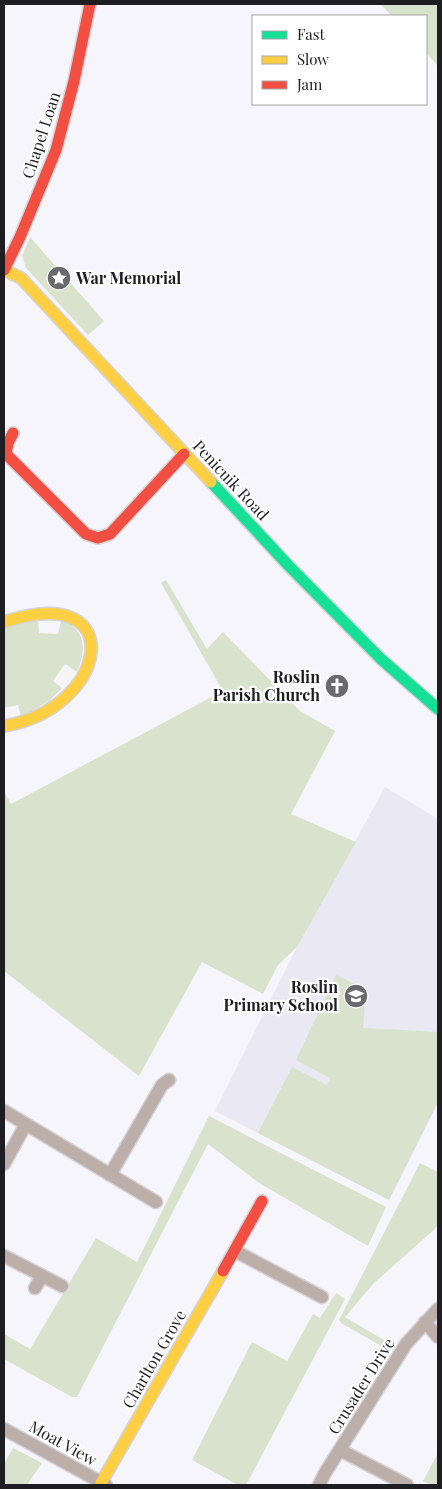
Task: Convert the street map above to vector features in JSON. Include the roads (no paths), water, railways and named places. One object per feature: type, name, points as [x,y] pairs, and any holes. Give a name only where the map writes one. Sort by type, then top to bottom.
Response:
[{"type":"street","name":"Chapel Loan","points":[[4,270],[56,150],[74,81],[90,4]]},
{"type":"street","name":"Penicuik Road","points":[[4,270],[21,278],[288,565],[381,660],[438,709]]},
{"type":"street","points":[[13,434],[5,454],[86,534],[95,539],[103,538],[110,534],[184,454]]},
{"type":"street","points":[[4,622],[27,615],[55,613],[68,616],[83,625],[88,631],[91,640],[89,664],[83,678],[69,694],[40,716],[21,723],[4,726]]},
{"type":"street","points":[[110,1174],[162,1085],[169,1080]]},
{"type":"street","points":[[4,1111],[156,1202]]},
{"type":"street","points":[[4,1164],[26,1124]]},
{"type":"street","name":"Charlton Grove","points":[[104,1484],[262,1201]]},
{"type":"street","points":[[235,1251],[314,1297]]},
{"type":"street","points":[[4,1256],[62,1286]]},
{"type":"street","points":[[35,1288],[42,1276]]},
{"type":"street","name":"Crusader Drive","points":[[319,1485],[406,1344],[438,1309]]},
{"type":"street","points":[[426,1322],[438,1337]]},
{"type":"street","name":"Moat View","points":[[4,1429],[104,1484]]},
{"type":"street","points":[[340,1450],[408,1485]]},
{"type":"place","name":"War Memorial","points":[[59,278]]},
{"type":"place","name":"Roslin Parish Church","points":[[337,686]]},
{"type":"place","name":"Roslin Primary School","points":[[356,996]]}]
